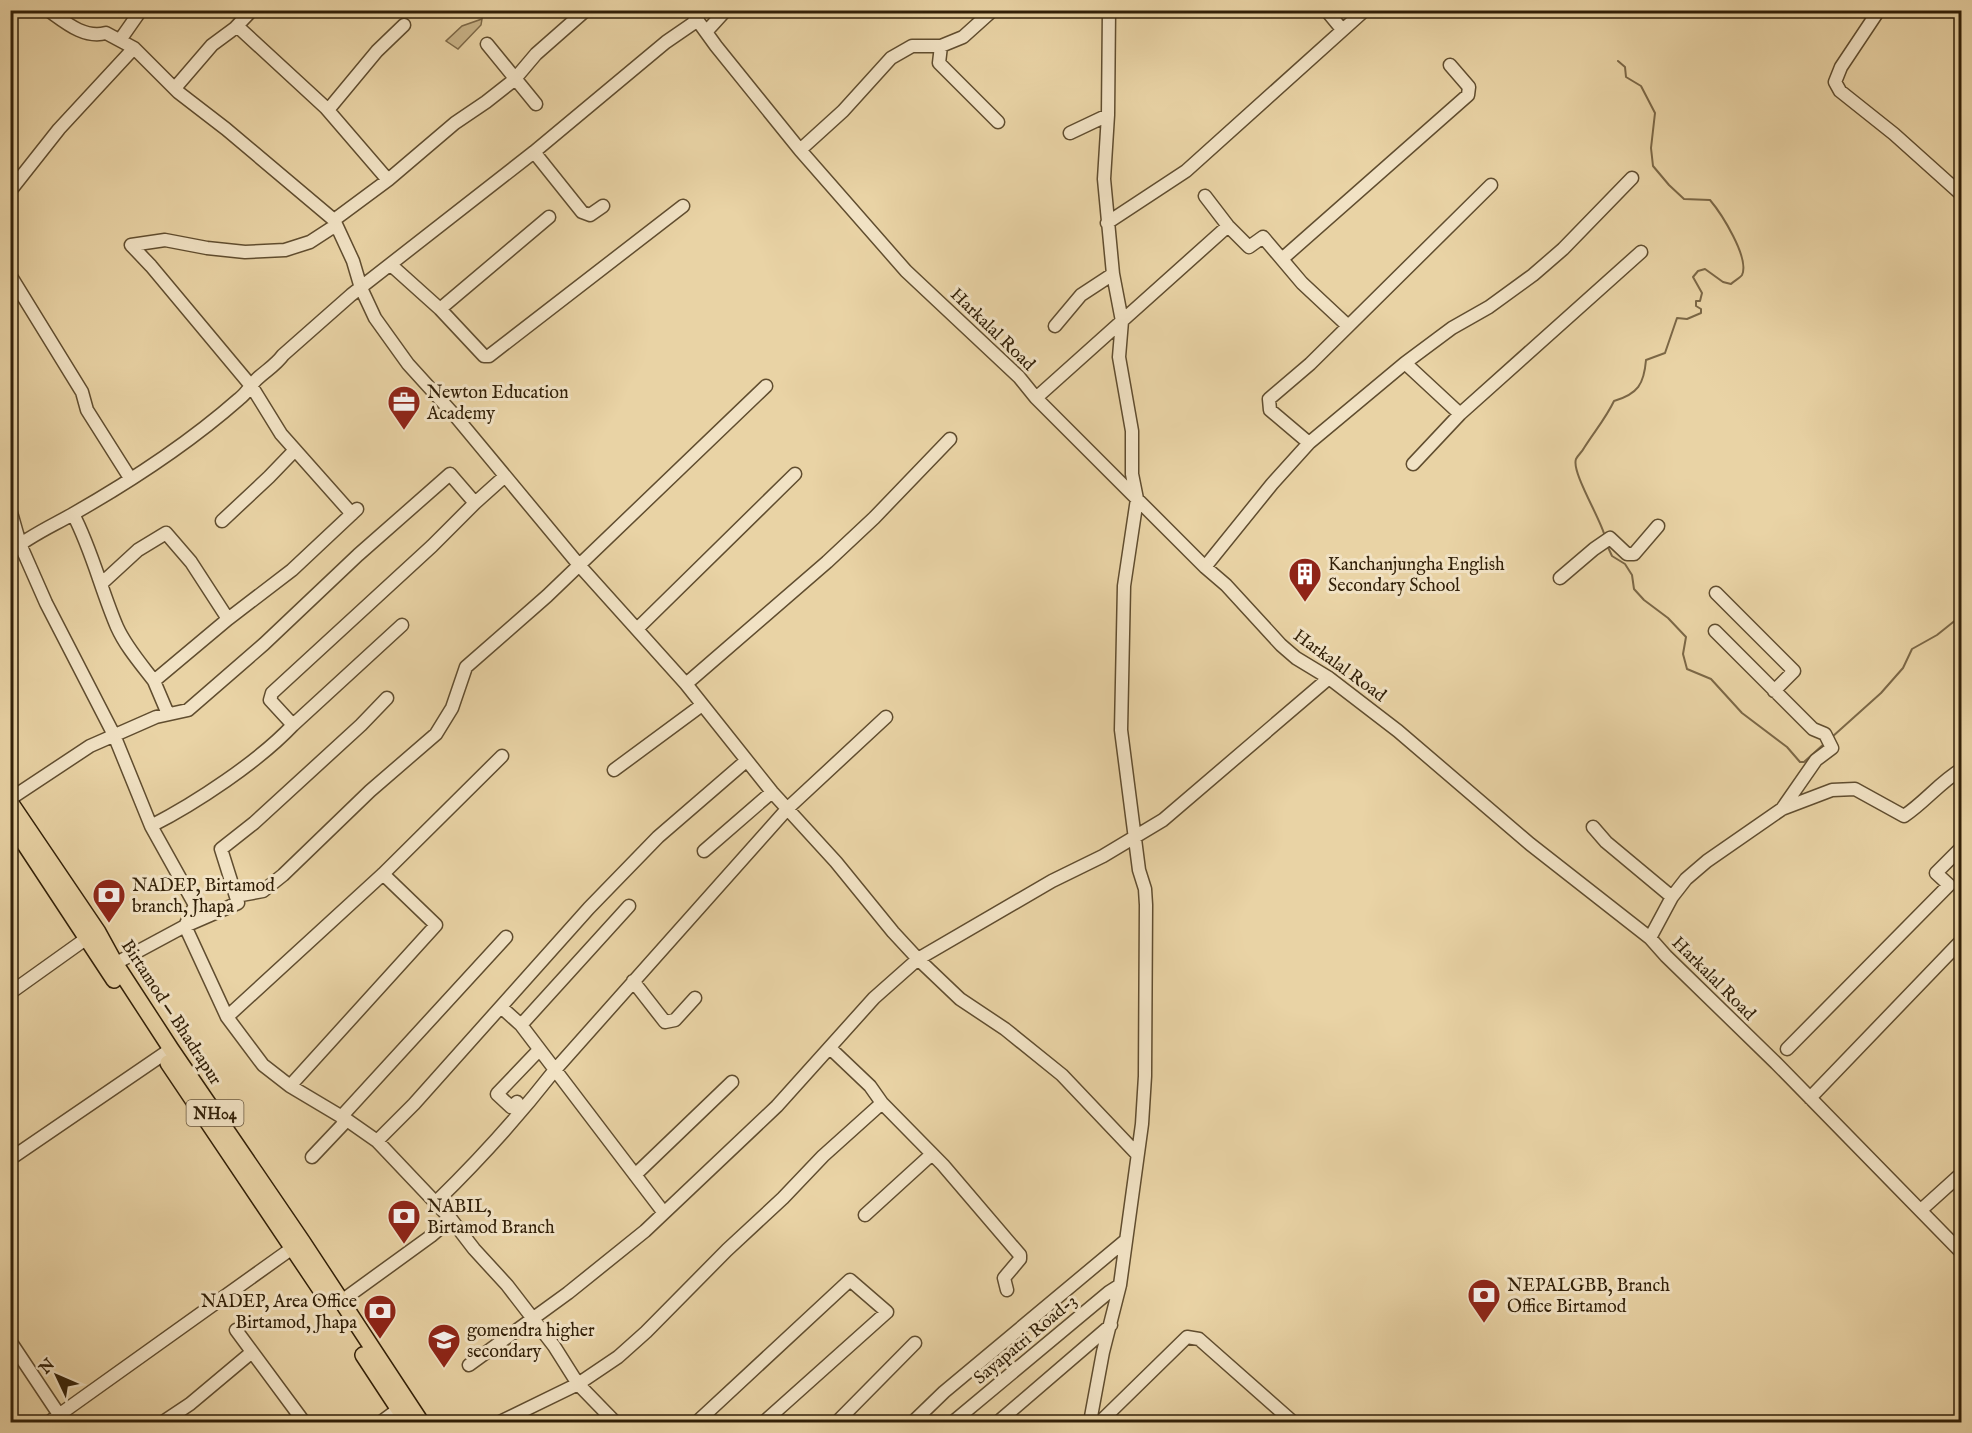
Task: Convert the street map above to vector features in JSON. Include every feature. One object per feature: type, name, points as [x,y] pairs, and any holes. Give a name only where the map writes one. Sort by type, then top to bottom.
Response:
[{"type":"main road","name":"Birtamod — Bhadrapur","points":[[12,809],[87,938],[111,966],[403,1406],[421,1422]]},
{"type":"main road","name":"Birtamod — Bhadrapur","points":[[12,809],[98,932],[111,966]]},
{"type":"main road","name":"Birtamod — Bhadrapur","points":[[297,1245],[340,1302],[403,1406],[407,1422]]},
{"type":"street","points":[[48,10],[64,15],[81,32],[98,35],[106,33],[134,48],[178,92],[226,129],[336,224],[354,261],[361,288],[375,318],[408,364],[457,418],[579,565],[686,684],[772,792],[918,959],[960,999],[1005,1029],[1062,1075],[1137,1154]]},
{"type":"street","points":[[120,40],[141,10]]},
{"type":"street","points":[[175,88],[212,45],[237,26],[252,10]]},
{"type":"street","points":[[154,681],[228,619],[292,570],[355,511],[281,434],[252,387],[131,245],[165,240],[245,252],[285,250],[310,242],[330,229],[447,129],[514,80],[536,54],[586,10]]},
{"type":"street","points":[[706,32],[726,10]]},
{"type":"street","points":[[800,150],[843,111],[891,58],[912,46],[940,46],[963,38],[993,10]]},
{"type":"street","points":[[1090,1422],[1103,1352],[1120,1285],[1142,1124],[1145,1076],[1146,905],[1139,870],[1121,725],[1125,586],[1137,500],[1132,474],[1132,431],[1119,357],[1122,321],[1113,274],[1104,179],[1108,115],[1109,10]]},
{"type":"street","points":[[1326,10],[1340,27]]},
{"type":"street","points":[[1107,223],[1186,171],[1365,10]]},
{"type":"street","points":[[1879,10],[1841,67],[1835,82],[1840,91],[1894,134],[1962,195]]},
{"type":"street","points":[[15,548],[74,514],[203,428],[252,387],[255,380],[276,365],[298,342],[361,288],[534,152],[666,42],[694,15]]},
{"type":"street","name":"Harkalal Road","points":[[694,15],[800,150],[906,271],[1018,377],[1137,500],[1226,585],[1281,645],[1296,658],[1329,678],[1398,731],[1530,844],[1650,938],[1962,1253]]},
{"type":"street","points":[[328,110],[377,51],[404,25]]},
{"type":"street","points":[[237,26],[328,110],[388,180]]},
{"type":"street","points":[[487,44],[514,80],[536,104]]},
{"type":"street","points":[[940,46],[939,63],[998,122]]},
{"type":"street","points":[[10,191],[59,129],[134,48]]},
{"type":"street","points":[[1282,259],[1468,95],[1469,87],[1450,65]]},
{"type":"street","points":[[1070,133],[1108,115]]},
{"type":"street","points":[[534,152],[582,212],[586,215],[592,214],[603,206]]},
{"type":"street","points":[[1205,567],[1272,484],[1309,443],[1405,363],[1452,328],[1490,307],[1533,275],[1563,249],[1632,178]]},
{"type":"street","points":[[1309,443],[1270,410],[1269,399],[1310,364],[1491,185]]},
{"type":"street","points":[[1205,196],[1228,226],[1249,248],[1263,237],[1302,282],[1348,326]]},
{"type":"street","points":[[391,265],[440,309],[484,356],[489,356],[682,206]]},
{"type":"street","points":[[440,309],[549,217]]},
{"type":"street","points":[[1036,398],[1228,226]]},
{"type":"street","points":[[1413,464],[1460,414],[1641,252]]},
{"type":"street","points":[[1055,326],[1081,295],[1113,274]]},
{"type":"street","points":[[12,280],[82,392],[87,410],[130,478]]},
{"type":"street","points":[[1405,363],[1460,414]]},
{"type":"street","points":[[236,896],[263,891],[370,791],[436,734],[452,708],[466,667],[547,596],[766,386]]},
{"type":"street","points":[[686,684],[827,562],[874,518],[950,439]]},
{"type":"street","points":[[222,521],[295,450]]},
{"type":"street","points":[[12,809],[90,746],[156,717],[188,711],[264,644],[334,576],[450,474],[475,503]]},
{"type":"street","points":[[637,629],[795,474]]},
{"type":"street","points":[[292,725],[269,696],[504,477]]},
{"type":"street","points":[[10,509],[15,548],[114,735],[151,826],[195,905],[185,926]]},
{"type":"street","points":[[74,514],[85,536],[117,628],[130,651],[154,681],[168,714]]},
{"type":"street","points":[[1560,578],[1610,538],[1627,555],[1634,554],[1658,526]]},
{"type":"street","points":[[101,584],[138,550],[166,533],[191,562],[228,619]]},
{"type":"street","points":[[1716,593],[1794,671],[1774,691]]},
{"type":"street","points":[[151,826],[229,778],[283,735],[402,625]]},
{"type":"street","points":[[1715,631],[1813,729],[1825,734],[1832,748],[1816,760],[1782,809]]},
{"type":"street","points":[[469,1365],[610,1260],[664,1213],[770,1112],[874,998],[918,959],[1163,820],[1329,678]]},
{"type":"street","points":[[111,966],[185,926],[238,903],[221,849],[254,823],[361,725],[387,698]]},
{"type":"street","points":[[614,770],[702,705]]},
{"type":"street","points":[[436,1202],[462,1177],[532,1099],[633,981],[788,808],[886,717]]},
{"type":"street","points":[[227,1017],[383,874],[502,756]]},
{"type":"street","points":[[377,1141],[589,908],[658,837],[746,761]]},
{"type":"street","points":[[1650,938],[1672,897],[1686,879],[1707,861],[1782,809],[1832,790],[1855,789],[1904,816],[1922,803],[1949,776],[1962,769]]},
{"type":"street","points":[[704,851],[772,792]]},
{"type":"street","points":[[1593,827],[1605,842],[1672,897]]},
{"type":"street","points":[[1786,1049],[1949,885],[1936,873],[1962,847]]},
{"type":"street","points":[[290,1086],[436,925],[383,874]]},
{"type":"street","points":[[521,1025],[629,906]]},
{"type":"street","points":[[185,926],[227,1017],[263,1065],[290,1086],[344,1118],[377,1141],[451,1219],[554,1346],[578,1384],[615,1422]]},
{"type":"street","points":[[312,1157],[506,937]]},
{"type":"street","points":[[10,993],[87,938]]},
{"type":"street","points":[[1810,1098],[1962,940]]},
{"type":"street","points":[[633,981],[665,1022],[675,1020],[695,998]]},
{"type":"street","points":[[501,1007],[521,1025],[664,1213]]},
{"type":"street","points":[[830,1048],[870,1086],[882,1103],[932,1154],[1020,1255],[1020,1259],[1004,1278],[1007,1290]]},
{"type":"street","points":[[517,1102],[511,1107],[496,1094],[539,1050]]},
{"type":"street","points":[[10,1158],[167,1052]]},
{"type":"street","points":[[635,1175],[732,1082]]},
{"type":"street","points":[[500,1422],[578,1384],[618,1357],[646,1332],[726,1250],[783,1198],[823,1156],[882,1103]]},
{"type":"street","points":[[865,1215],[932,1154]]},
{"type":"street","points":[[1921,1210],[1962,1173]]},
{"type":"street","points":[[340,1302],[451,1219]]},
{"type":"street","points":[[914,1422],[944,1392],[1126,1240]]},
{"type":"street","points":[[10,1341],[54,1419],[297,1245]]},
{"type":"street","points":[[697,1422],[850,1280],[887,1312],[764,1422]]},
{"type":"street","name":"Sayapatri Road-3","points":[[953,1422],[1120,1285]]},
{"type":"street","points":[[998,1422],[1111,1325]]},
{"type":"street","points":[[236,1330],[298,1420]]},
{"type":"street","points":[[1100,1422],[1187,1337],[1193,1337],[1199,1339],[1293,1422]]},
{"type":"street","points":[[837,1422],[915,1343]]},
{"type":"street","points":[[163,1422],[190,1404],[252,1352]]},
{"type":"street","points":[[381,1422],[403,1406]]},
{"type":"street","points":[[1079,1422],[1092,1409]]},
{"type":"shaded area","points":[[482,19],[481,25],[458,49],[446,41],[462,26]]},
{"type":"waterway","points":[[1605,537],[1582,485],[1576,459],[1614,401],[1629,395],[1638,387],[1644,376],[1646,360],[1665,353],[1677,318],[1687,319],[1701,313],[1701,309],[1696,306],[1696,301],[1700,301],[1702,293],[1693,277],[1698,271],[1705,269],[1723,282],[1731,284],[1742,275],[1743,267],[1742,258],[1733,236],[1710,200],[1684,199],[1653,166],[1651,148],[1655,113],[1641,86],[1626,77],[1625,67],[1618,61]]},
{"type":"waterway","points":[[1607,545],[1612,556],[1625,564],[1632,575],[1634,589],[1686,637],[1683,654],[1687,669],[1711,679],[1742,713],[1787,747],[1800,762],[1804,762],[1825,743]]},
{"type":"waterway","points":[[1832,737],[1881,693],[1903,668],[1912,649],[1937,635],[1962,615]]},
{"type":"place","name":"Newton Education Academy","points":[[404,431]]},
{"type":"place","name":"Kanchanjungha English Secondary School","points":[[1305,603]]},
{"type":"place","name":"NADEP, Birtamod branch, Jhapa","points":[[109,924]]},
{"type":"place","name":"NABIL, Birtamod Branch","points":[[404,1245]]},
{"type":"place","name":"NEPALGBB, Branch Office Birtamod","points":[[1484,1324]]},
{"type":"place","name":"NADEP, Area Office Birtamod, Jhapa","points":[[380,1340]]},
{"type":"place","name":"gomendra higher secondary","points":[[444,1369]]}]
